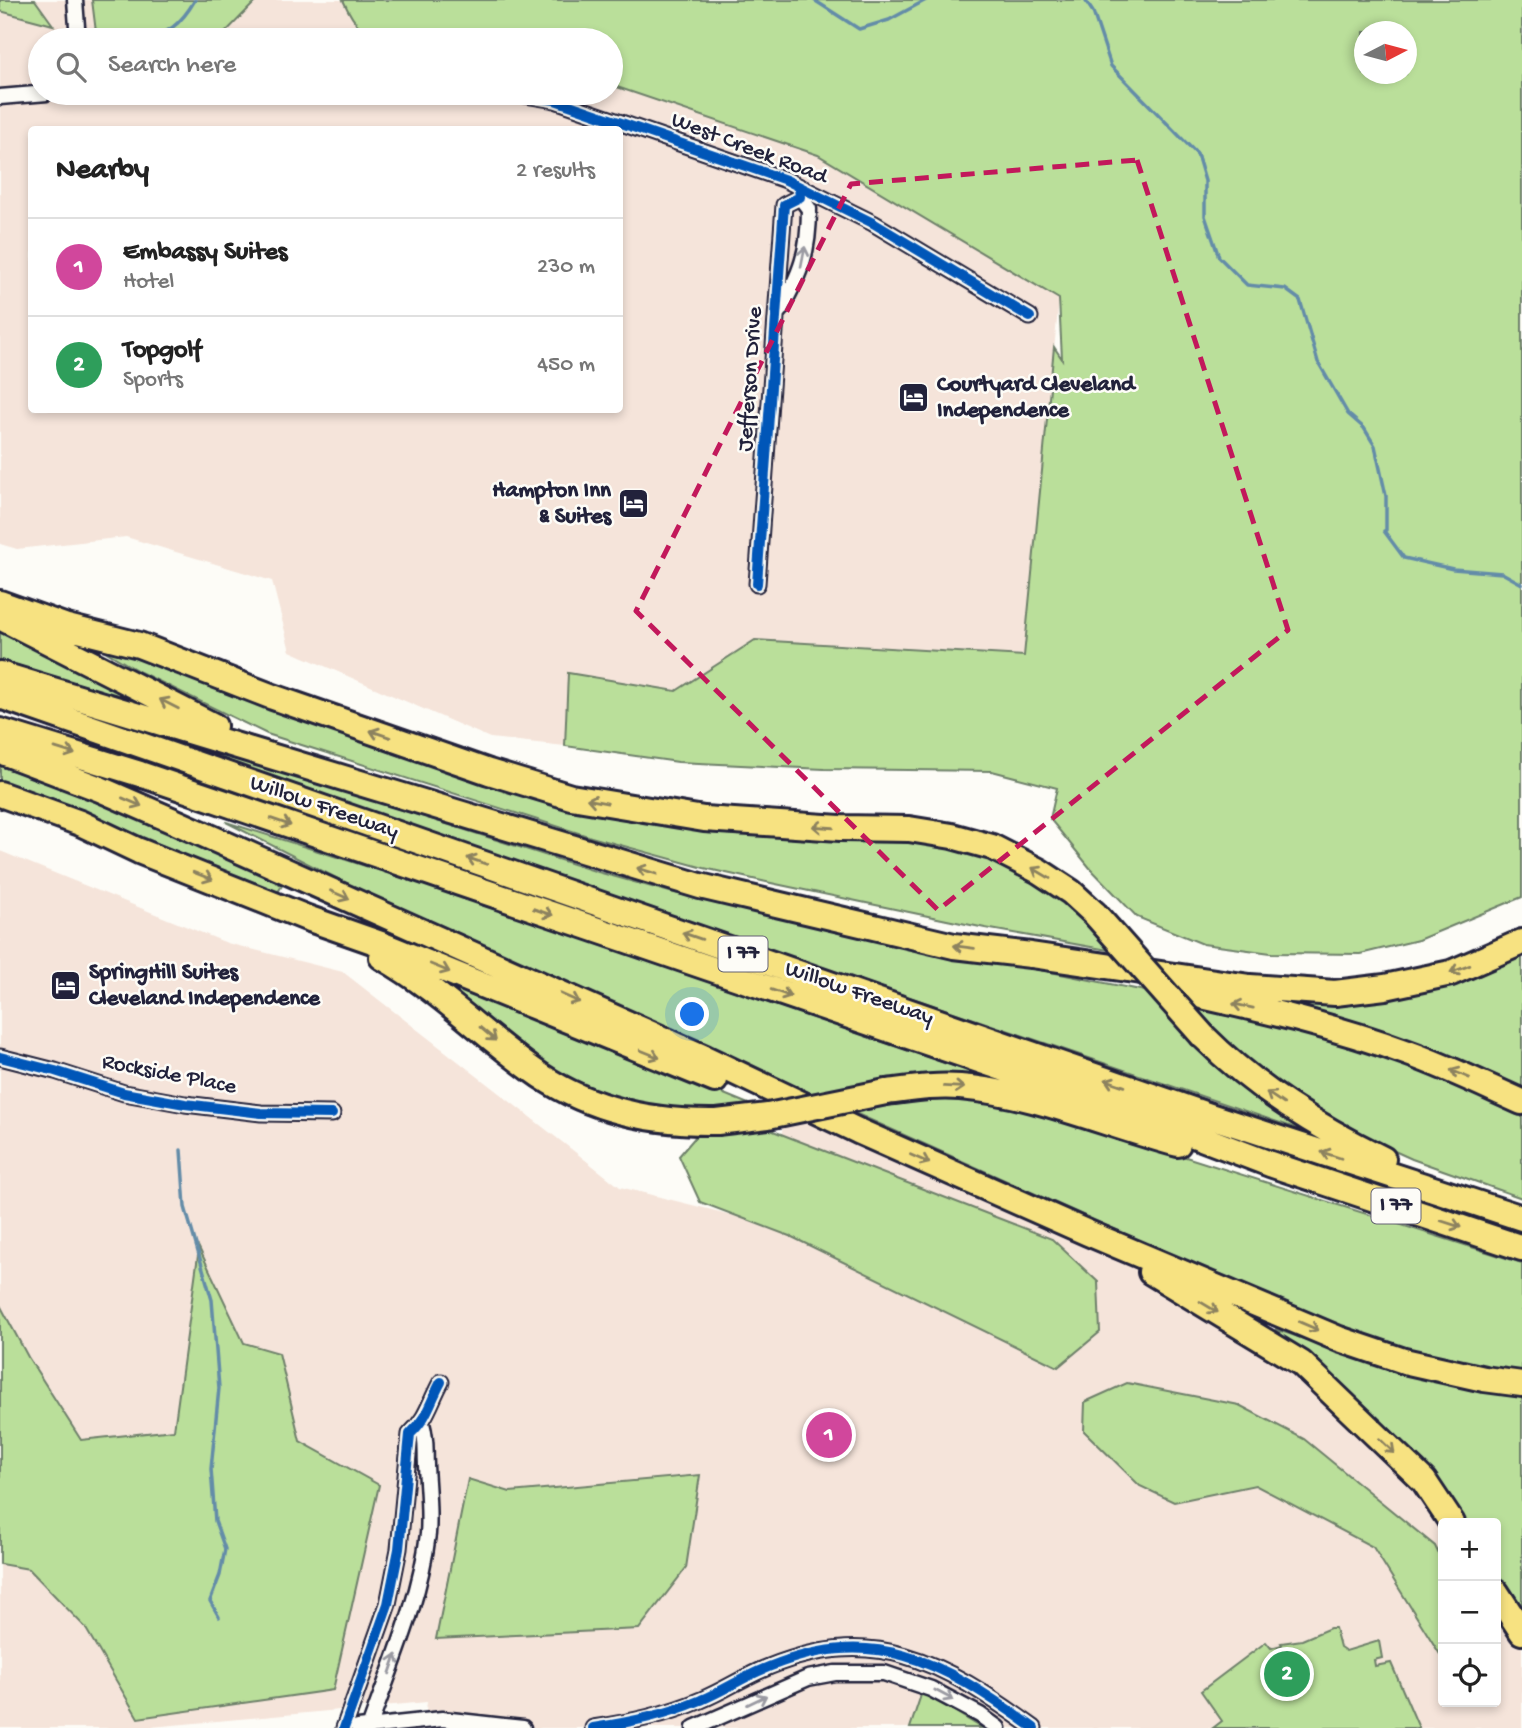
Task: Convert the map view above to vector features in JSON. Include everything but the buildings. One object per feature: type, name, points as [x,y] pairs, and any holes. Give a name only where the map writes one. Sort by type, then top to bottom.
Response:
[{"type":"highway","points":[[0,603],[67,627],[139,645],[273,697],[489,772],[571,797],[704,819],[840,828],[909,829],[952,836],[992,847],[1040,871],[1071,892],[1096,914],[1203,1036],[1246,1076],[1275,1098],[1384,1160],[1489,1206]]},
{"type":"highway","points":[[0,617],[210,724],[345,778]]},
{"type":"highway","points":[[0,674],[699,887],[954,946],[1031,954],[1250,987],[1335,993],[1385,987],[1451,973],[1522,942]]},
{"type":"highway","name":"Willow Freeway","points":[[0,696],[1210,1116],[1522,1218]]},
{"type":"highway","name":"Willow Freeway","points":[[0,731],[140,774],[1149,1118],[1270,1164],[1522,1248]]},
{"type":"highway","points":[[0,751],[100,789],[176,822],[705,1058],[858,1131],[1088,1233],[1339,1339],[1404,1361],[1484,1379],[1522,1384]]},
{"type":"highway","points":[[0,794],[80,823],[139,851],[307,918],[381,944],[802,1115],[858,1131]]},
{"type":"highway","points":[[0,810],[139,851]]},
{"type":"highway","points":[[307,918],[403,969],[533,1071],[594,1103],[622,1112],[684,1123],[717,1122],[768,1116],[886,1092],[961,1087],[1002,1093],[1154,1138],[1270,1164]]},
{"type":"highway","points":[[1031,954],[1096,973],[1284,1014],[1342,1031],[1409,1053],[1522,1102]]},
{"type":"highway","points":[[1088,1233],[1301,1363],[1424,1481],[1449,1518]]},
{"type":"highway","points":[[1501,1599],[1522,1632]]},
{"type":"street","points":[[75,0],[77,28]]},
{"type":"street","points":[[0,97],[28,95]]},
{"type":"street","name":"West Creek Road","points":[[569,105],[786,180],[799,193],[873,223],[1030,317]]},
{"type":"street","name":"Jefferson Drive","points":[[757,584],[784,205],[799,193],[809,209],[804,255],[801,270],[777,314]]},
{"type":"street","name":"Rockside Place","points":[[0,1057],[124,1093],[185,1104],[261,1113],[332,1114]]},
{"type":"street","points":[[344,1728],[388,1604],[399,1549],[410,1434],[422,1423],[441,1382]]},
{"type":"street","points":[[365,1728],[391,1671],[425,1550],[429,1513],[425,1460],[427,1441],[422,1423]]},
{"type":"street","points":[[403,1513],[429,1513]]},
{"type":"street","points":[[593,1728],[657,1717],[704,1699],[760,1671],[819,1650],[866,1648],[885,1650],[944,1669],[980,1690],[1034,1728]]},
{"type":"street","points":[[694,1728],[808,1678],[835,1673],[884,1673],[931,1689],[998,1728]]},
{"type":"street","points":[[969,1709],[980,1690]]},
{"type":"street","points":[[365,1728],[442,1719],[523,1728]]},
{"type":"highlighted area","points":[[1137,160],[1288,630],[938,910],[636,611],[851,184]]},
{"type":"shaded area","points":[[0,0],[376,0],[376,28],[28,28],[28,105],[623,105],[623,89],[818,155],[1059,299],[1024,656],[755,640],[676,691],[569,673],[565,746],[490,738],[290,651],[272,581],[126,537],[17,549],[0,544]]},
{"type":"shaded area","points":[[0,851],[227,943],[343,972],[620,1187],[760,1222],[790,1098],[1088,1233],[1301,1363],[1424,1481],[1441,1518],[1438,1518],[1438,1707],[1501,1707],[1501,1600],[1522,1632],[1522,1728],[424,1728],[427,1702],[140,1728],[0,1728]]},
{"type":"green space","points":[[0,0],[35,0],[53,25],[0,11]]},
{"type":"green space","points":[[92,0],[257,0],[230,28],[96,28]]},
{"type":"green space","points":[[343,0],[1522,0],[1522,897],[1418,940],[1360,954],[1271,953],[1203,944],[1137,917],[1090,868],[1050,819],[1057,788],[992,771],[824,769],[678,762],[565,746],[568,673],[676,691],[755,640],[1024,656],[1054,347],[1062,359],[1059,299],[818,155],[623,89],[623,28],[361,28]]},
{"type":"green space","points":[[0,624],[158,708],[0,660]]},
{"type":"green space","points":[[95,645],[158,658],[534,793],[930,840],[1001,859],[1067,899],[1119,952],[985,928],[771,883],[591,837],[267,734],[140,672]]},
{"type":"green space","points":[[99,714],[598,872],[670,892],[821,926],[1155,993],[1313,1134],[96,721]]},
{"type":"green space","points":[[0,766],[108,807],[283,884],[278,892],[119,827],[0,786]]},
{"type":"green space","points":[[226,822],[416,882],[1024,1090],[815,1095],[350,885]]},
{"type":"green space","points":[[1522,954],[1522,1088],[1437,1050],[1288,1001]]},
{"type":"green space","points":[[435,975],[758,1108],[697,1113],[595,1097],[499,1035]]},
{"type":"green space","points":[[1191,1003],[1395,1054],[1522,1108],[1522,1198],[1412,1159],[1357,1134],[1292,1094],[1232,1050]]},
{"type":"green space","points":[[923,1094],[1019,1107],[1522,1263],[1522,1375],[1441,1361],[1375,1340],[1284,1305],[846,1109]]},
{"type":"green space","points":[[768,1129],[1052,1239],[1098,1282],[1100,1332],[1058,1367],[792,1237],[700,1202],[679,1156],[697,1135]]},
{"type":"green space","points":[[199,1248],[244,1343],[279,1353],[300,1441],[379,1485],[333,1690],[138,1718],[85,1627],[29,1569],[0,1564],[0,1305],[28,1357],[81,1440],[174,1430]]},
{"type":"green space","points":[[1275,1329],[1389,1368],[1522,1398],[1522,1613],[1501,1578],[1501,1518],[1459,1518],[1380,1423]]},
{"type":"green space","points":[[1127,1383],[1239,1405],[1304,1439],[1435,1546],[1438,1552],[1438,1651],[1373,1547],[1255,1485],[1174,1502],[1140,1486],[1084,1431],[1085,1402]]},
{"type":"green space","points":[[700,1475],[686,1568],[639,1629],[436,1639],[468,1479],[510,1492]]},
{"type":"green space","points":[[1335,1628],[1340,1647],[1346,1651],[1379,1641],[1382,1658],[1374,1660],[1375,1666],[1391,1663],[1419,1728],[1213,1728],[1222,1721],[1201,1691],[1266,1642],[1271,1648],[1282,1645],[1281,1643],[1302,1640]]},
{"type":"green space","points":[[922,1692],[982,1728],[910,1728]]},
{"type":"waterway","points":[[171,28],[195,0]]},
{"type":"waterway","points":[[814,0],[859,29],[889,20],[926,0]]},
{"type":"waterway","points":[[1085,0],[1093,12],[1111,66],[1197,154],[1205,181],[1205,216],[1219,257],[1247,285],[1285,289],[1300,300],[1318,362],[1348,414],[1364,428],[1375,446],[1386,496],[1384,531],[1404,558],[1453,569],[1502,573],[1522,584]]},
{"type":"waterway","points":[[181,1150],[185,1207],[212,1300],[219,1388],[211,1469],[215,1521],[225,1549],[220,1575],[210,1601],[219,1617]]},
{"type":"cycle path","points":[[569,105],[786,180],[873,223],[1030,317]]},
{"type":"cycle path","points":[[757,584],[784,205],[800,197],[799,188]]},
{"type":"cycle path","points":[[0,1057],[124,1093],[185,1104],[261,1113],[332,1114]]},
{"type":"cycle path","points":[[344,1728],[388,1604],[399,1549],[410,1434],[424,1416],[441,1382]]},
{"type":"cycle path","points":[[593,1728],[675,1710],[708,1697],[759,1671],[800,1656],[837,1649],[872,1649],[936,1667],[968,1684],[1034,1728]]},
{"type":"place","name":"Courtyard Cleveland Independence","points":[[914,398]]},
{"type":"place","name":"Hampton Inn & Suites","points":[[634,504]]},
{"type":"place","name":"SpringHill Suites Cleveland Independence","points":[[66,986]]},
{"type":"place","name":"Embassy Suites","points":[[829,1435]]},
{"type":"place","name":"Topgolf","points":[[1287,1674]]}]
